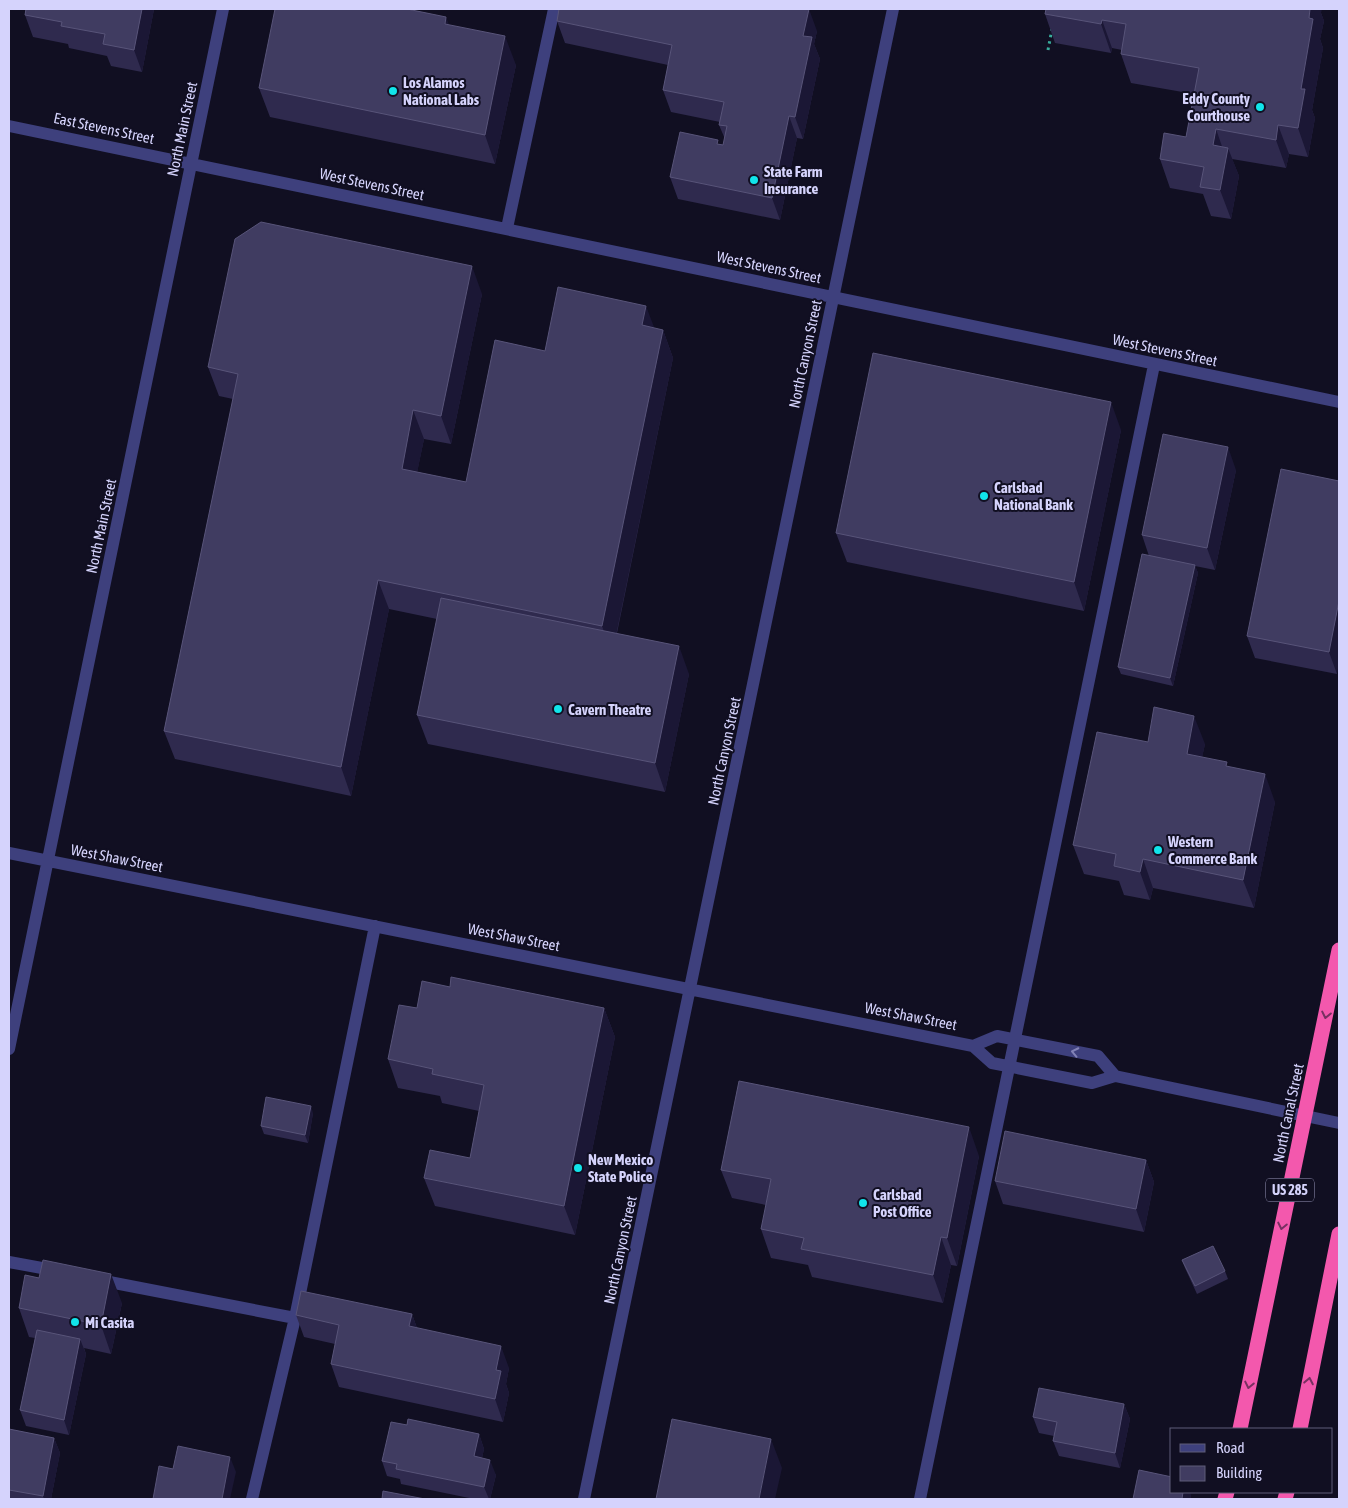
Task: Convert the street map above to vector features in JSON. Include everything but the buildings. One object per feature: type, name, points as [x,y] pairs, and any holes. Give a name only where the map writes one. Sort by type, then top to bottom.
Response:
[{"type":"highway","name":"North Canal Street","points":[[1240,1428],[1339,950]]},
{"type":"highway","points":[[1300,1428],[1339,1234]]},
{"type":"street","name":"North Main Street","points":[[9,1049],[223,9]]},
{"type":"street","points":[[507,228],[554,9]]},
{"type":"street","name":"North Canyon Street","points":[[584,1499],[692,988],[893,9]]},
{"type":"street","name":"East Stevens Street","points":[[9,126],[192,163]]},
{"type":"street","name":"West Stevens Street","points":[[192,163],[1154,365],[1339,402]]},
{"type":"street","points":[[920,1499],[1154,365]]},
{"type":"street","name":"West Shaw Street","points":[[9,852],[973,1046],[992,1063],[1092,1083],[1115,1076],[1339,1123]]},
{"type":"street","points":[[252,1499],[295,1318],[375,926]]},
{"type":"street","name":"West Shaw Street","points":[[973,1046],[997,1036],[1098,1056],[1115,1076]]},
{"type":"street","points":[[9,1262],[71,1274]]},
{"type":"street","points":[[91,1278],[295,1318]]},
{"type":"path","points":[[1048,50],[1053,25]]},
{"type":"place","name":"Los Alamos National Labs","points":[[393,91]]},
{"type":"place","name":"Eddy County Courthouse","points":[[1260,107]]},
{"type":"place","name":"State Farm Insurance","points":[[754,180]]},
{"type":"place","name":"Carlsbad National Bank","points":[[984,496]]},
{"type":"place","name":"Cavern Theatre","points":[[558,709]]},
{"type":"place","name":"Western Commerce Bank","points":[[1158,850]]},
{"type":"place","name":"New Mexico State Police","points":[[578,1168]]},
{"type":"place","name":"Carlsbad Post Office","points":[[863,1203]]},
{"type":"place","name":"Mi Casita","points":[[75,1322]]}]
